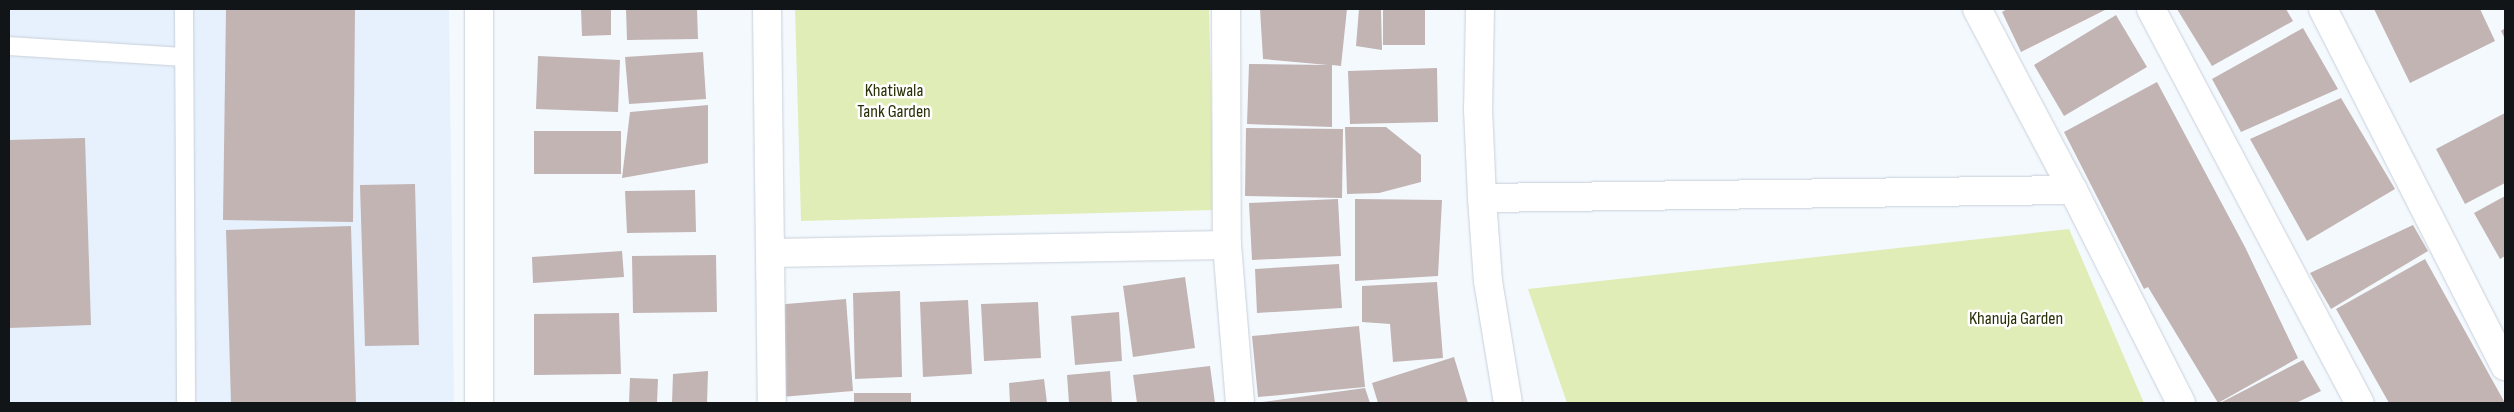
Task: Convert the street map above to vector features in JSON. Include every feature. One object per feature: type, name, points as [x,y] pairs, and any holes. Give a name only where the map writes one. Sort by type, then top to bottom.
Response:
[{"type":"street","points":[[479,9],[479,403]]},
{"type":"street","points":[[767,9],[772,403]]},
{"type":"street","points":[[1226,9],[1227,245],[1240,403]]},
{"type":"street","points":[[1480,9],[1478,109],[1482,198],[1488,281],[1508,403]]},
{"type":"street","points":[[1978,9],[2073,190],[2181,403]]},
{"type":"street","points":[[2151,9],[2360,403]]},
{"type":"street","points":[[2323,9],[2505,366]]},
{"type":"street","points":[[1482,198],[2073,190]]},
{"type":"street","points":[[770,253],[1227,245]]},
{"type":"lane","points":[[184,9],[186,403]]},
{"type":"lane","points":[[9,46],[183,57]]},
{"type":"shaded area","points":[[9,9],[449,9],[454,403],[9,403]]},
{"type":"green space","name":"Khatiwala Tank Garden","points":[[795,9],[1209,9],[1214,210],[801,221]]},
{"type":"green space","name":"Khanuja Garden","points":[[2069,229],[2144,403],[1567,403],[1528,289]]},
{"type":"building","points":[[226,9],[355,9],[353,222],[223,220]]},
{"type":"building","points":[[581,9],[611,9],[611,35],[582,36]]},
{"type":"building","points":[[626,9],[697,9],[698,39],[627,40]]},
{"type":"building","points":[[1260,9],[1347,9],[1341,66],[1332,65],[1332,127],[1247,124],[1249,64],[1328,65],[1263,59]]},
{"type":"building","points":[[1359,9],[1381,9],[1382,50],[1356,46]]},
{"type":"building","points":[[1383,9],[1425,9],[1425,45],[1383,45]]},
{"type":"building","points":[[2007,9],[2107,9],[2021,52],[2002,12]]},
{"type":"building","points":[[2177,9],[2286,9],[2293,21],[2212,66]]},
{"type":"building","points":[[2374,9],[2480,9],[2495,41],[2410,83]]},
{"type":"building","points":[[2116,15],[2147,67],[2064,116],[2034,65]]},
{"type":"building","points":[[2303,28],[2338,89],[2241,132],[2212,79]]},
{"type":"building","points":[[2505,28],[2505,39],[2501,31]]},
{"type":"building","points":[[703,52],[706,99],[629,104],[625,57]]},
{"type":"building","points":[[538,56],[620,60],[618,112],[536,109]]},
{"type":"building","points":[[1437,68],[1438,122],[1350,124],[1348,71]]},
{"type":"building","points":[[2157,82],[2245,247],[2298,358],[2218,403],[2148,287],[2144,289],[2064,132]]},
{"type":"building","points":[[2341,98],[2395,189],[2307,241],[2250,139]]},
{"type":"building","points":[[708,105],[708,163],[622,178],[630,112]]},
{"type":"building","points":[[2505,113],[2505,183],[2465,204],[2436,149]]},
{"type":"building","points":[[1345,127],[1386,127],[1421,155],[1421,182],[1379,193],[1347,194]]},
{"type":"building","points":[[1246,128],[1343,129],[1342,198],[1245,196]]},
{"type":"building","points":[[534,131],[621,131],[621,174],[534,174]]},
{"type":"building","points":[[85,138],[91,325],[9,328],[9,140]]},
{"type":"building","points":[[415,184],[419,345],[365,346],[360,185]]},
{"type":"building","points":[[695,190],[696,232],[627,233],[625,191]]},
{"type":"building","points":[[2505,196],[2505,256],[2500,259],[2474,213]]},
{"type":"building","points":[[1338,199],[1341,256],[1252,260],[1249,203]]},
{"type":"building","points":[[1355,199],[1442,200],[1438,276],[1355,281]]},
{"type":"building","points":[[2413,225],[2428,251],[2331,309],[2310,273]]},
{"type":"building","points":[[351,226],[356,403],[231,403],[226,230]]},
{"type":"building","points":[[622,251],[624,277],[533,283],[532,257]]},
{"type":"building","points":[[716,255],[717,312],[633,313],[632,256]]},
{"type":"building","points":[[2425,259],[2505,403],[2389,403],[2336,309]]},
{"type":"building","points":[[1339,264],[1342,308],[1257,313],[1255,269]]},
{"type":"building","points":[[1185,277],[1195,348],[1133,357],[1123,286]]},
{"type":"building","points":[[1437,282],[1443,358],[1393,362],[1390,324],[1362,322],[1362,286]]},
{"type":"building","points":[[900,291],[902,377],[855,379],[853,293]]},
{"type":"building","points":[[846,299],[853,391],[781,397],[774,305]]},
{"type":"building","points":[[968,300],[972,374],[923,377],[920,302]]},
{"type":"building","points":[[1038,302],[1041,358],[984,361],[981,304]]},
{"type":"building","points":[[1119,312],[1122,361],[1075,365],[1071,316]]},
{"type":"building","points":[[619,313],[621,374],[534,375],[534,314]]},
{"type":"building","points":[[1359,326],[1365,387],[1258,397],[1252,336]]},
{"type":"building","points":[[1454,357],[1468,403],[1378,403],[1372,383]]},
{"type":"building","points":[[2303,360],[2321,391],[2296,403],[2220,403]]},
{"type":"building","points":[[1210,366],[1215,403],[1137,403],[1133,375]]},
{"type":"building","points":[[708,371],[707,403],[672,403],[673,374]]},
{"type":"building","points":[[1110,371],[1112,403],[1069,403],[1067,375]]},
{"type":"building","points":[[630,378],[658,379],[657,403],[629,403]]},
{"type":"building","points":[[1044,379],[1047,403],[1010,403],[1009,383]]},
{"type":"building","points":[[1365,388],[1370,403],[1262,403],[1262,402]]},
{"type":"building","points":[[854,393],[911,393],[911,403],[854,403]]}]
